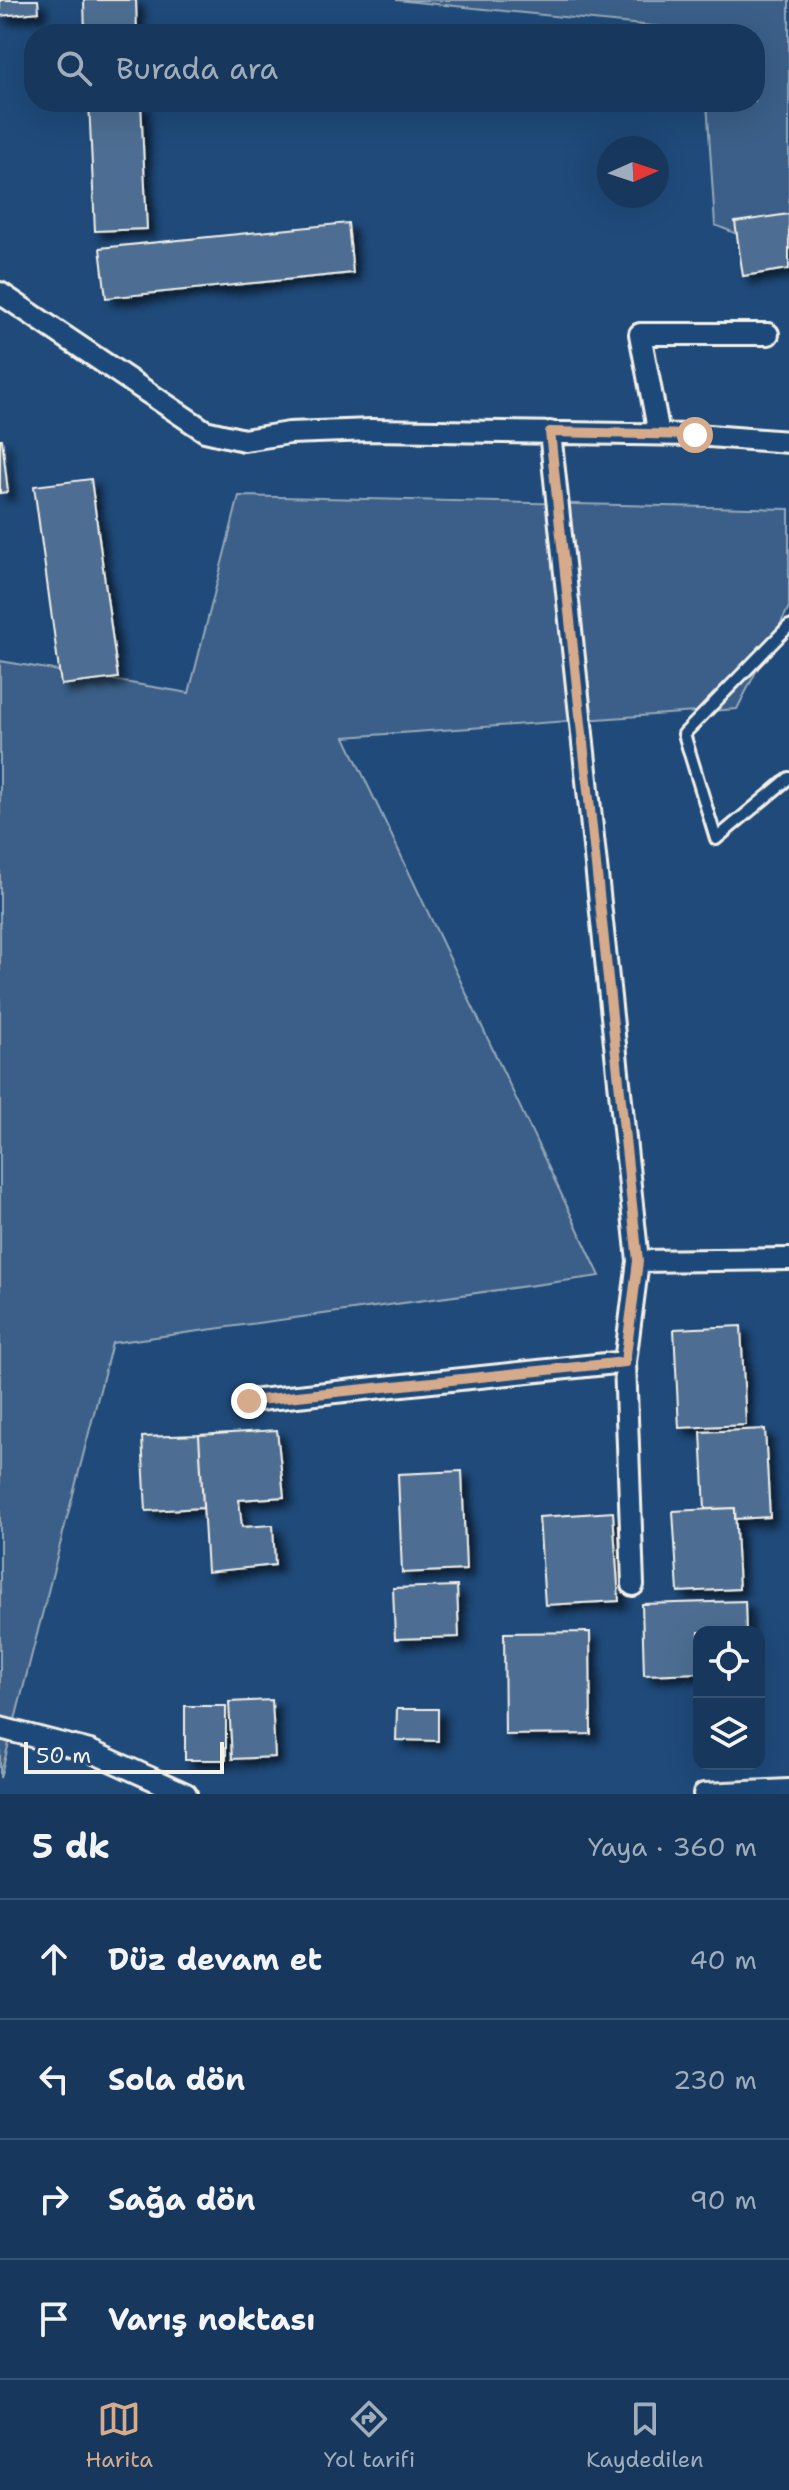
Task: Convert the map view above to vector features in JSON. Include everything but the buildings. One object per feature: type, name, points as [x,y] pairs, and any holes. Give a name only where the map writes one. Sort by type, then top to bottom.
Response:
[{"type":"street","points":[[0,293],[205,431],[244,440],[289,433],[372,430],[659,434],[789,442]]},
{"type":"street","points":[[659,434],[640,334],[768,334]]},
{"type":"street","points":[[550,432],[638,1261],[625,1362],[633,1585]]},
{"type":"street","points":[[638,1261],[789,1259]]},
{"type":"street","points":[[249,1401],[625,1362]]},
{"type":"street","points":[[0,1728],[90,1751],[186,1794]]},
{"type":"street","points":[[704,1794],[789,1790]]},
{"type":"lane","points":[[789,626],[684,734],[716,839],[789,778]]},
{"type":"shaded area","points":[[396,0],[789,0],[789,255],[715,225],[708,112],[765,112],[765,24],[632,24]]},
{"type":"shaded area","points":[[239,496],[789,509],[789,607],[737,709],[345,737],[600,1276],[112,1343],[0,1778],[0,661],[189,693]]},
{"type":"route","points":[[249,1401],[625,1362],[638,1261],[550,432],[695,435]]}]
